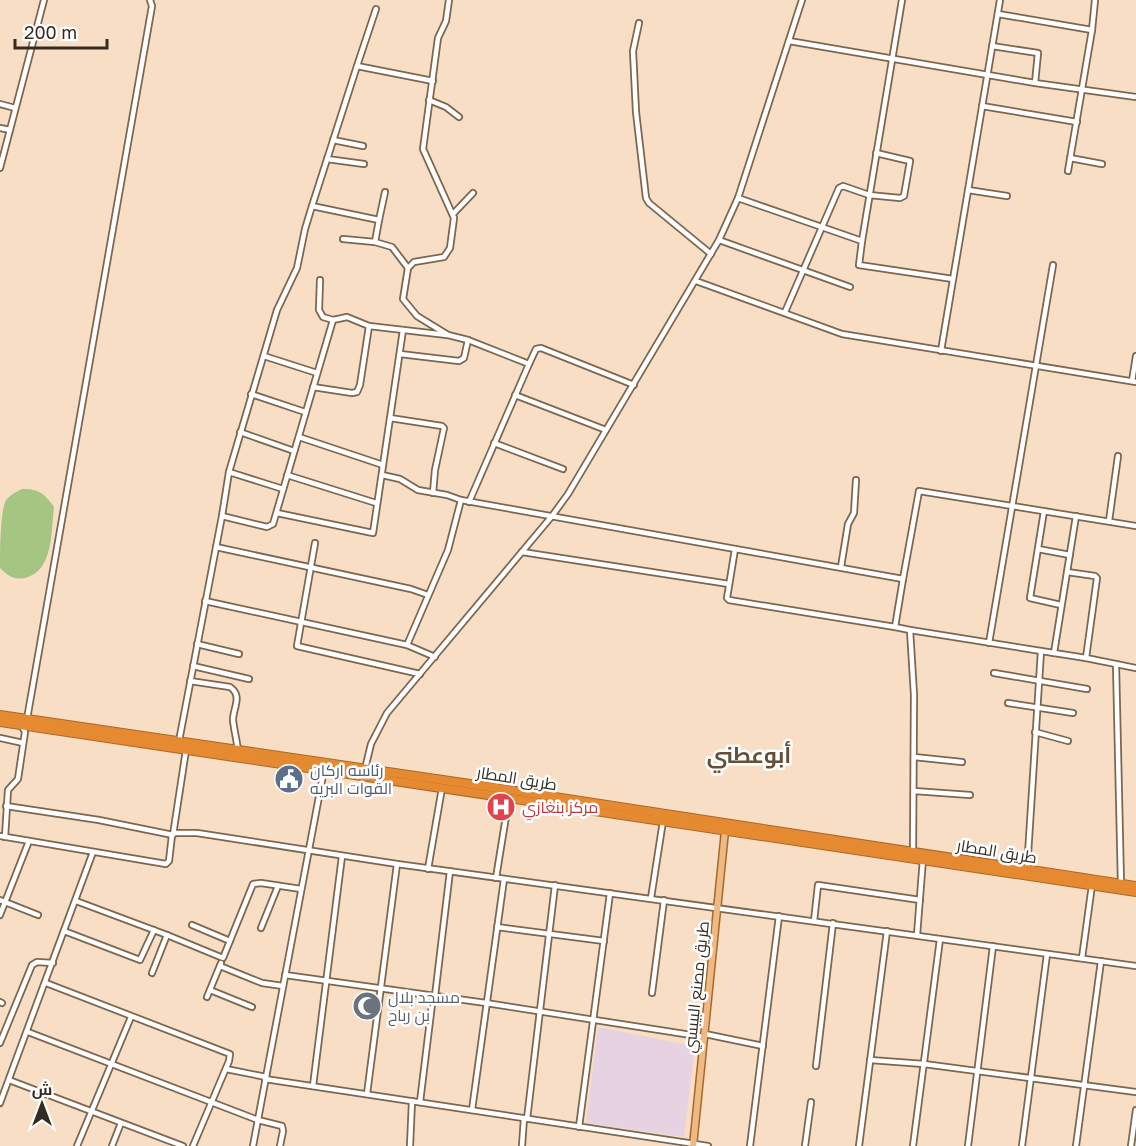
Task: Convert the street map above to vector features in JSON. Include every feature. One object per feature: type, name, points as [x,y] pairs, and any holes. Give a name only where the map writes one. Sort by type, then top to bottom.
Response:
[{"type":"highway","name":"طريق المطار","points":[[0,715],[24,726],[179,741],[923,859],[1136,886]]},
{"type":"highway","name":"طريق المطار","points":[[0,722],[725,831],[867,849],[913,852],[1027,870],[1092,885],[1136,892]]},
{"type":"main road","name":"طريق مصنع البيبسي","points":[[693,1145],[725,831]]},
{"type":"street","points":[[0,168],[2,153],[44,0]]},
{"type":"street","points":[[150,0],[152,6],[24,726],[18,779],[8,790],[3,836],[166,864],[169,861],[186,750]]},
{"type":"street","points":[[448,335],[417,316],[404,302],[403,297],[408,268],[417,261],[446,255],[453,233],[453,214],[435,172],[423,152],[438,38],[446,21],[449,0]]},
{"type":"street","points":[[365,769],[368,752],[382,721],[568,494],[696,281],[719,240],[738,198],[802,0]]},
{"type":"street","points":[[902,0],[859,265],[953,279]]},
{"type":"street","points":[[941,351],[1000,0]]},
{"type":"street","points":[[1068,171],[1083,89],[1095,0]]},
{"type":"street","points":[[179,741],[229,472],[277,310],[297,268],[304,230],[376,9]]},
{"type":"street","points":[[998,14],[1092,30]]},
{"type":"street","points":[[639,23],[633,51],[636,112],[646,198],[649,203],[711,254]]},
{"type":"street","points":[[789,41],[1035,83],[1136,97]]},
{"type":"street","points":[[992,46],[1038,53],[1035,83]]},
{"type":"street","points":[[357,66],[433,81]]},
{"type":"street","points":[[429,100],[446,107],[459,117]]},
{"type":"street","points":[[0,104],[15,108]]},
{"type":"street","points":[[982,106],[1077,122]]},
{"type":"street","points":[[0,128],[10,130]]},
{"type":"street","points":[[333,140],[363,146]]},
{"type":"street","points":[[785,312],[840,187],[869,195],[903,197],[910,162],[906,159],[876,153]]},
{"type":"street","points":[[1070,158],[1102,164]]},
{"type":"street","points":[[327,159],[364,164]]},
{"type":"street","points":[[968,190],[1007,196]]},
{"type":"street","points":[[375,242],[385,192]]},
{"type":"street","points":[[453,214],[473,193]]},
{"type":"street","points":[[738,198],[862,241]]},
{"type":"street","points":[[312,206],[379,220]]},
{"type":"street","points":[[342,239],[388,244],[408,268]]},
{"type":"street","points":[[719,240],[850,287]]},
{"type":"street","points":[[989,643],[1053,265]]},
{"type":"street","points":[[320,280],[319,310],[323,317],[333,320],[347,317],[369,326],[448,335],[468,340],[529,364]]},
{"type":"street","points":[[696,281],[842,334],[941,351],[1134,382],[1136,356]]},
{"type":"street","points":[[222,516],[267,527],[272,526],[333,320]]},
{"type":"street","points":[[313,387],[357,392],[360,386],[369,326]]},
{"type":"street","points":[[277,513],[373,533],[403,330]]},
{"type":"street","points":[[400,354],[459,362],[464,358],[468,340]]},
{"type":"street","points":[[469,502],[536,349],[542,348],[634,385]]},
{"type":"street","points":[[264,356],[317,373]]},
{"type":"street","points":[[251,394],[305,412]]},
{"type":"street","points":[[515,395],[606,430]]},
{"type":"street","points":[[390,418],[444,428],[435,470],[433,493]]},
{"type":"street","points":[[240,432],[294,451]]},
{"type":"street","points":[[299,437],[383,465]]},
{"type":"street","points":[[494,443],[563,469]]},
{"type":"street","points":[[1109,521],[1118,456]]},
{"type":"street","points":[[229,472],[283,489]]},
{"type":"street","points":[[287,475],[376,503]]},
{"type":"street","points":[[382,475],[400,479],[418,490],[469,502],[903,579]]},
{"type":"street","points":[[841,567],[848,524],[854,513],[856,480]]},
{"type":"street","points":[[895,627],[919,491],[1136,526]]},
{"type":"street","points":[[407,645],[448,550],[461,500]]},
{"type":"street","points":[[1044,511],[1030,599],[1061,605]]},
{"type":"street","points":[[1054,653],[1076,516]]},
{"type":"street","points":[[315,543],[297,646],[420,674]]},
{"type":"street","points":[[216,547],[411,588],[428,595]]},
{"type":"street","points":[[735,549],[727,599],[729,600],[1136,668]]},
{"type":"street","points":[[1038,549],[1070,555]]},
{"type":"street","points":[[522,552],[729,584]]},
{"type":"street","points":[[1067,572],[1097,578],[1086,658]]},
{"type":"street","points":[[205,601],[407,645],[435,657]]},
{"type":"street","points":[[910,630],[914,695],[913,852]]},
{"type":"street","points":[[197,644],[239,654]]},
{"type":"street","points":[[1027,870],[1041,651]]},
{"type":"street","points":[[1116,664],[1121,884]]},
{"type":"street","points":[[193,666],[249,679]]},
{"type":"street","points":[[994,673],[1087,689]]},
{"type":"street","points":[[190,681],[230,687],[234,690],[238,699],[233,720],[238,750]]},
{"type":"street","points":[[1008,703],[1073,713]]},
{"type":"street","points":[[1035,732],[1068,741]]},
{"type":"street","points":[[0,738],[23,743]]},
{"type":"street","points":[[914,757],[962,762]]},
{"type":"street","points":[[253,1146],[324,770]]},
{"type":"street","points":[[428,868],[442,787]]},
{"type":"street","points":[[914,790],[970,795]]},
{"type":"street","points":[[496,878],[509,798]]},
{"type":"street","points":[[6,806],[173,834],[197,833],[397,864],[1136,966]]},
{"type":"street","points":[[651,898],[663,821]]},
{"type":"street","points":[[0,915],[3,901],[28,841]]},
{"type":"street","points":[[0,1103],[93,852]]},
{"type":"street","points":[[314,1086],[342,856]]},
{"type":"street","points":[[917,935],[923,859]]},
{"type":"street","points":[[367,1094],[397,864]]},
{"type":"street","points":[[420,1102],[450,871]]},
{"type":"street","points":[[472,1110],[504,879]]},
{"type":"street","points":[[207,997],[253,884],[256,882],[301,889]]},
{"type":"street","points":[[522,1146],[551,934],[555,885]]},
{"type":"street","points":[[814,921],[818,885],[920,900]]},
{"type":"street","points":[[1082,958],[1092,885]]},
{"type":"street","points":[[261,928],[278,886]]},
{"type":"street","points":[[579,1126],[610,893]]},
{"type":"street","points":[[652,993],[664,900]]},
{"type":"street","points":[[3,901],[38,915]]},
{"type":"street","points":[[76,901],[223,958]]},
{"type":"street","points":[[750,1146],[780,916]]},
{"type":"street","points":[[816,1066],[833,923]]},
{"type":"street","points":[[192,925],[230,941]]},
{"type":"street","points":[[497,927],[604,941]]},
{"type":"street","points":[[64,931],[141,960],[154,930]]},
{"type":"street","points":[[859,1146],[887,931]]},
{"type":"street","points":[[152,973],[167,935]]},
{"type":"street","points":[[913,1146],[940,939]]},
{"type":"street","points":[[968,1146],[993,946]]},
{"type":"street","points":[[1022,1146],[1047,954]]},
{"type":"street","points":[[1076,1146],[1101,961]]},
{"type":"street","points":[[0,1043],[32,965],[53,963]]},
{"type":"street","points":[[220,966],[262,983],[283,986]]},
{"type":"street","points":[[285,975],[763,1046]]},
{"type":"street","points":[[46,983],[230,1054],[226,1069],[193,1146]]},
{"type":"street","points":[[210,990],[252,1007]]},
{"type":"street","points":[[77,1146],[130,1017]]},
{"type":"street","points":[[28,1032],[283,1128],[280,1146]]},
{"type":"street","points":[[870,1060],[924,1064],[1136,1092]]},
{"type":"street","points":[[226,1069],[314,1086],[708,1146]]},
{"type":"street","points":[[9,1080],[183,1146]]},
{"type":"street","points":[[410,1146],[412,1101]]},
{"type":"street","points":[[804,1146],[811,1102]]},
{"type":"street","points":[[1131,1146],[1136,1110]]},
{"type":"street","points":[[112,1146],[121,1123]]},
{"type":"shaded area","points":[[598,1027],[688,1045],[694,1054],[684,1137],[586,1123]]},
{"type":"green space","points":[[22,489],[41,493],[54,507],[46,559],[34,574],[25,578],[14,578],[0,568],[1,533],[6,500]]},
{"type":"place","name":"رئاسه اركان القوات البريه","points":[[289,779]]},
{"type":"place","name":"مركز بنغازي","points":[[501,807]]},
{"type":"place","name":"مسجد بلال بن رباح","points":[[367,1006]]},
{"type":"district","name":"أبوعطني","points":[[749,755]]}]
